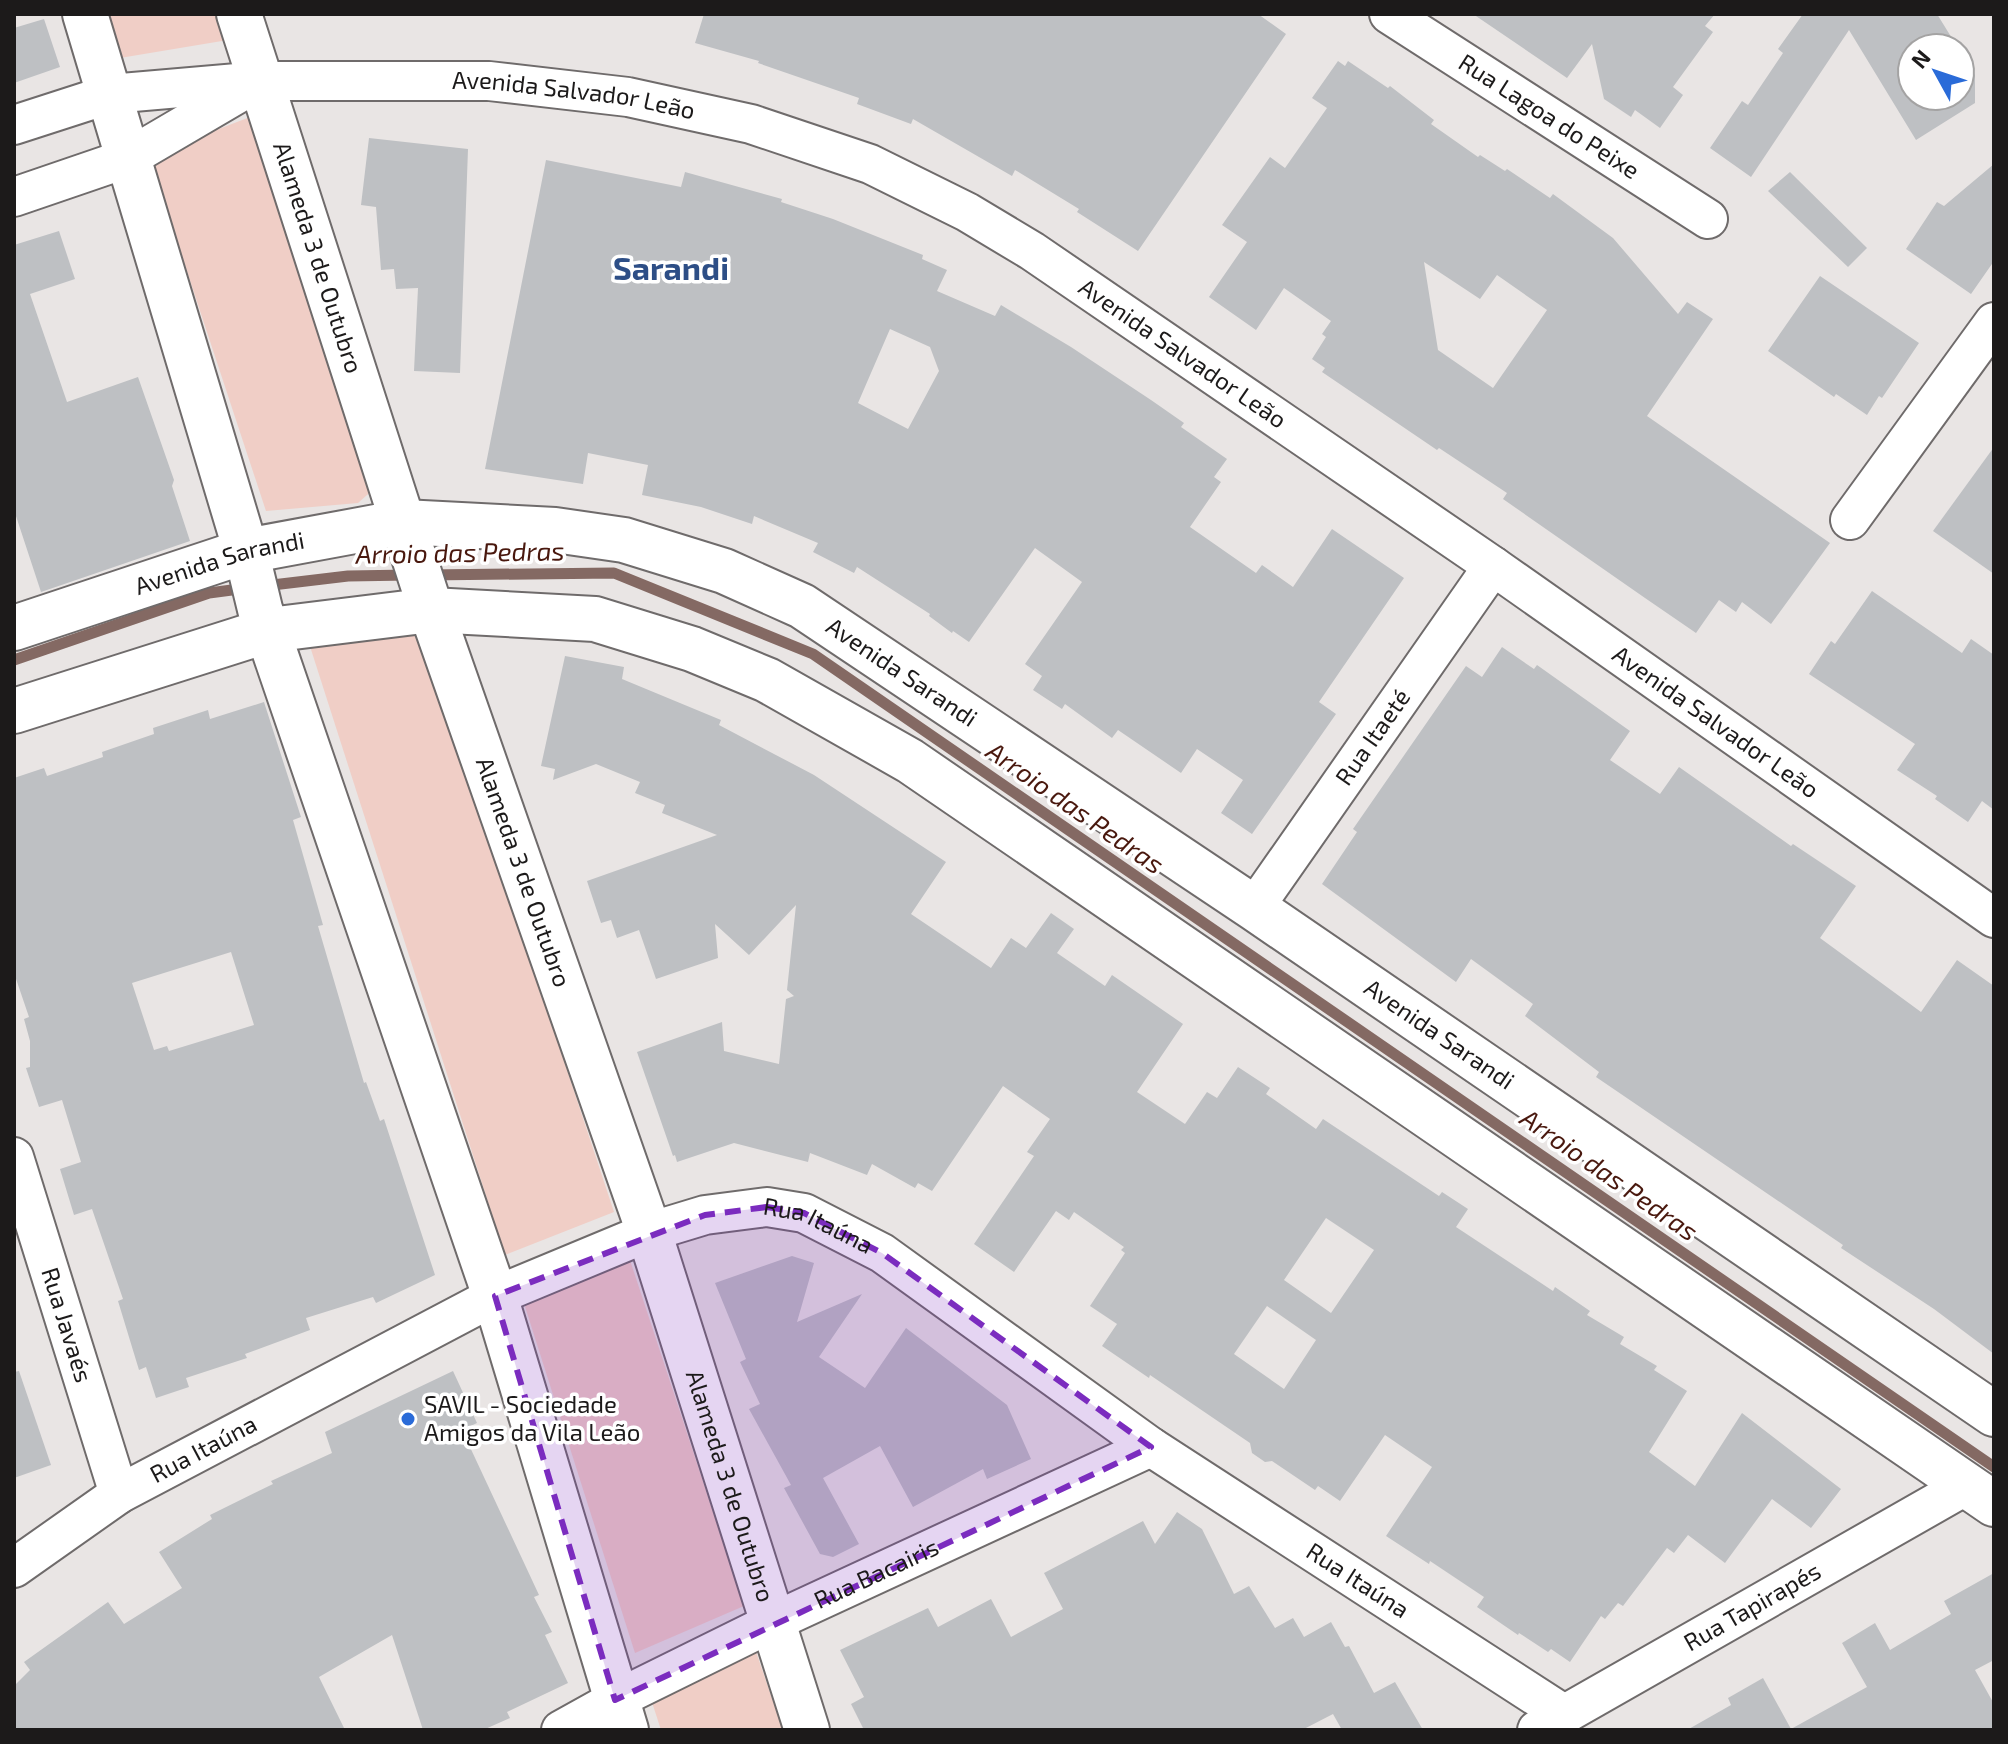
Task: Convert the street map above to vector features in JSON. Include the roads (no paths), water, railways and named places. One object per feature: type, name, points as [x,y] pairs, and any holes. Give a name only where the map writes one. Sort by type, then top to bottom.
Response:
[{"type":"street","points":[[85,14],[264,620],[495,1296],[620,1715]]},
{"type":"street","name":"Alameda 3 de Outubro","points":[[239,14],[429,601],[649,1232],[807,1730]]},
{"type":"street","name":"Rua Lagoa do Peixe","points":[[1389,14],[1708,219]]},
{"type":"street","points":[[14,197],[128,158],[260,81]]},
{"type":"street","name":"Avenida Salvador Leão","points":[[14,125],[110,94],[260,81],[489,81],[628,97],[751,124],[870,164],[967,212],[1032,251],[1493,566],[1994,918]]},
{"type":"street","points":[[1850,520],[1994,322]]},
{"type":"street","name":"Avenida Sarandi","points":[[14,628],[247,557],[406,532],[555,530],[624,540],[724,571],[802,606],[1254,908],[1994,1414]]},
{"type":"street","name":"Rua Itaeté","points":[[1254,908],[1493,566]]},
{"type":"street","points":[[14,711],[264,620],[429,601],[595,619],[692,649],[767,680],[910,761],[1981,1494]]},
{"type":"street","name":"Rua Javaés","points":[[14,1157],[119,1494]]},
{"type":"street","name":"Rua Itaúna","points":[[14,1568],[119,1494],[495,1296],[649,1232],[705,1215],[767,1207],[804,1213],[882,1253],[1151,1447],[1551,1723]]},
{"type":"street","name":"Rua Bacairis","points":[[561,1730],[620,1715],[773,1622],[1151,1447]]},
{"type":"street","name":"Rua Tapirapés","points":[[1551,1723],[1981,1494]]},
{"type":"waterway","name":"Arroio das Pedras","points":[[427,575],[614,573],[813,654],[1994,1467]]},
{"type":"waterway","name":"Arroio das Pedras","points":[[264,586],[348,576],[410,575]]},
{"type":"waterway","name":"Arroio das Pedras","points":[[14,660],[209,593],[247,588]]},
{"type":"place","name":"SAVIL - Sociedade Amigos da Vila Leão","points":[[408,1419]]},
{"type":"district","name":"Sarandi","points":[[671,269]]}]
